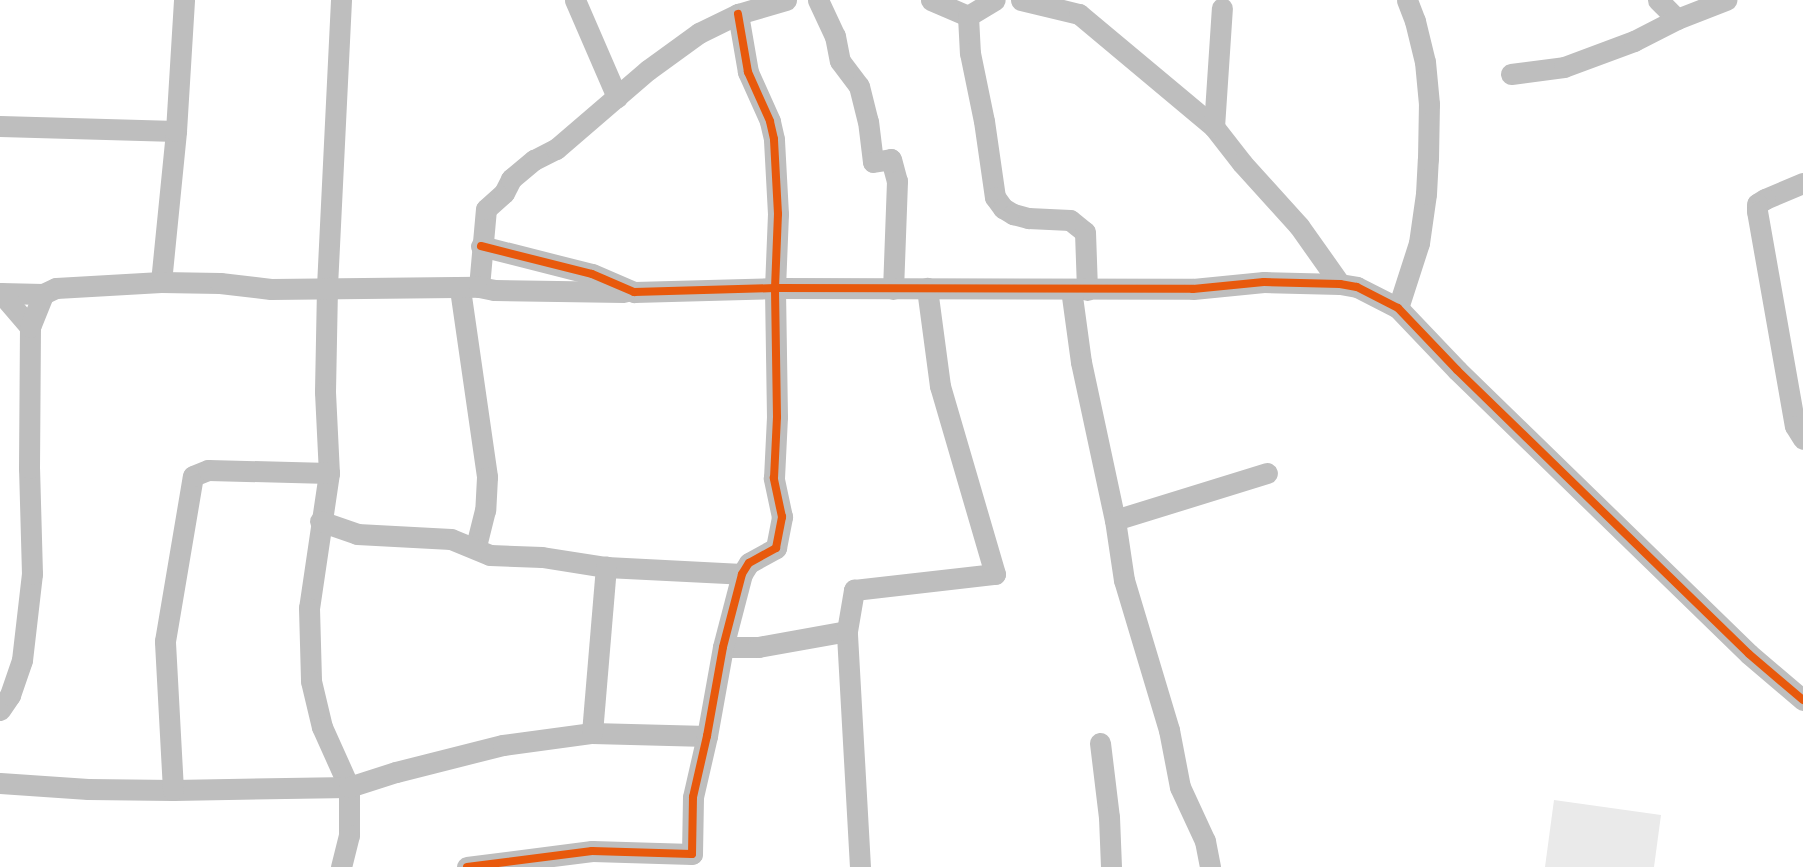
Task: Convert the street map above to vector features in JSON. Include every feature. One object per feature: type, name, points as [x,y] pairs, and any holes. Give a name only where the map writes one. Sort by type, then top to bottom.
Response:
[{"type":"street","points":[[161,282],[177,131],[184,0]]},
{"type":"street","points":[[341,0],[324,392],[329,473],[320,521],[309,608],[311,681],[322,727],[350,787],[349,835],[341,867]]},
{"type":"street","points":[[575,0],[617,97]]},
{"type":"street","points":[[476,547],[485,510],[487,477],[470,288],[481,246],[486,209],[504,193],[511,179],[534,160],[556,149],[669,53],[699,33],[738,14],[786,0]]},
{"type":"street","points":[[818,0],[835,36],[840,61],[859,86],[873,162],[891,159],[897,181],[893,289]]},
{"type":"street","points":[[931,0],[968,16]]},
{"type":"street","points":[[968,16],[995,0]]},
{"type":"street","points":[[1021,0],[1079,14],[1214,127],[1242,163],[1299,226],[1340,284]]},
{"type":"street","points":[[1398,308],[1419,243],[1428,159],[1429,104],[1425,63],[1415,21],[1407,0]]},
{"type":"street","points":[[1658,0],[1677,19]]},
{"type":"street","points":[[1511,74],[1564,67],[1634,41],[1677,19],[1726,0]]},
{"type":"street","points":[[1214,127],[1222,8]]},
{"type":"street","points":[[467,867],[592,851],[692,854],[693,797],[723,647],[742,574],[749,562],[776,548],[782,517],[774,477],[777,417],[775,288],[778,214],[774,139],[770,121],[748,72],[738,14]]},
{"type":"street","points":[[968,16],[971,63],[984,122],[995,197],[1003,208],[1013,214],[1028,218],[1070,220],[1085,232],[1079,289],[1081,362],[1115,520],[1124,580],[1169,730],[1180,787],[1205,841],[1210,867]]},
{"type":"street","points":[[0,126],[177,131]]},
{"type":"street","points":[[1803,183],[1765,199],[1757,204],[1757,211],[1795,426],[1803,439]]},
{"type":"street","points":[[481,246],[592,274],[634,292]]},
{"type":"street","points":[[1,293],[43,294],[56,288],[161,282],[220,283],[271,289],[470,288],[634,292],[775,288],[1193,289],[1264,282],[1340,284],[1357,287],[1398,308],[1457,370],[1618,528],[1749,654],[1803,700]]},
{"type":"street","points":[[860,867],[848,631],[854,590],[995,574],[940,386],[927,288]]},
{"type":"street","points":[[1,293],[30,327]]},
{"type":"street","points":[[0,710],[10,695],[22,660],[32,574],[29,468],[30,327],[43,294]]},
{"type":"street","points":[[173,790],[165,641],[193,476],[208,470],[329,473]]},
{"type":"street","points":[[1115,520],[1267,473]]},
{"type":"street","points":[[320,521],[357,534],[451,539],[476,547],[490,555],[542,557],[606,567],[742,574]]},
{"type":"street","points":[[592,733],[606,567]]},
{"type":"street","points":[[723,647],[758,648],[848,631]]},
{"type":"street","points":[[0,783],[88,789],[173,790],[350,787],[396,772],[503,745],[592,733],[707,736]]},
{"type":"street","points":[[1100,743],[1109,817],[1111,867]]},
{"type":"shaded area","points":[[1554,800],[1661,815],[1654,867],[1545,867]]},
{"type":"cycle path","points":[[467,867],[592,851],[692,854],[693,797],[723,647],[742,574],[749,563],[776,548],[782,517],[774,478],[777,417],[775,288],[778,214],[774,139],[770,121],[748,72],[738,14]]},
{"type":"cycle path","points":[[481,246],[592,274],[634,292],[775,288],[1193,289],[1264,282],[1340,284],[1357,287],[1398,308],[1457,370],[1749,654],[1803,700]]}]
